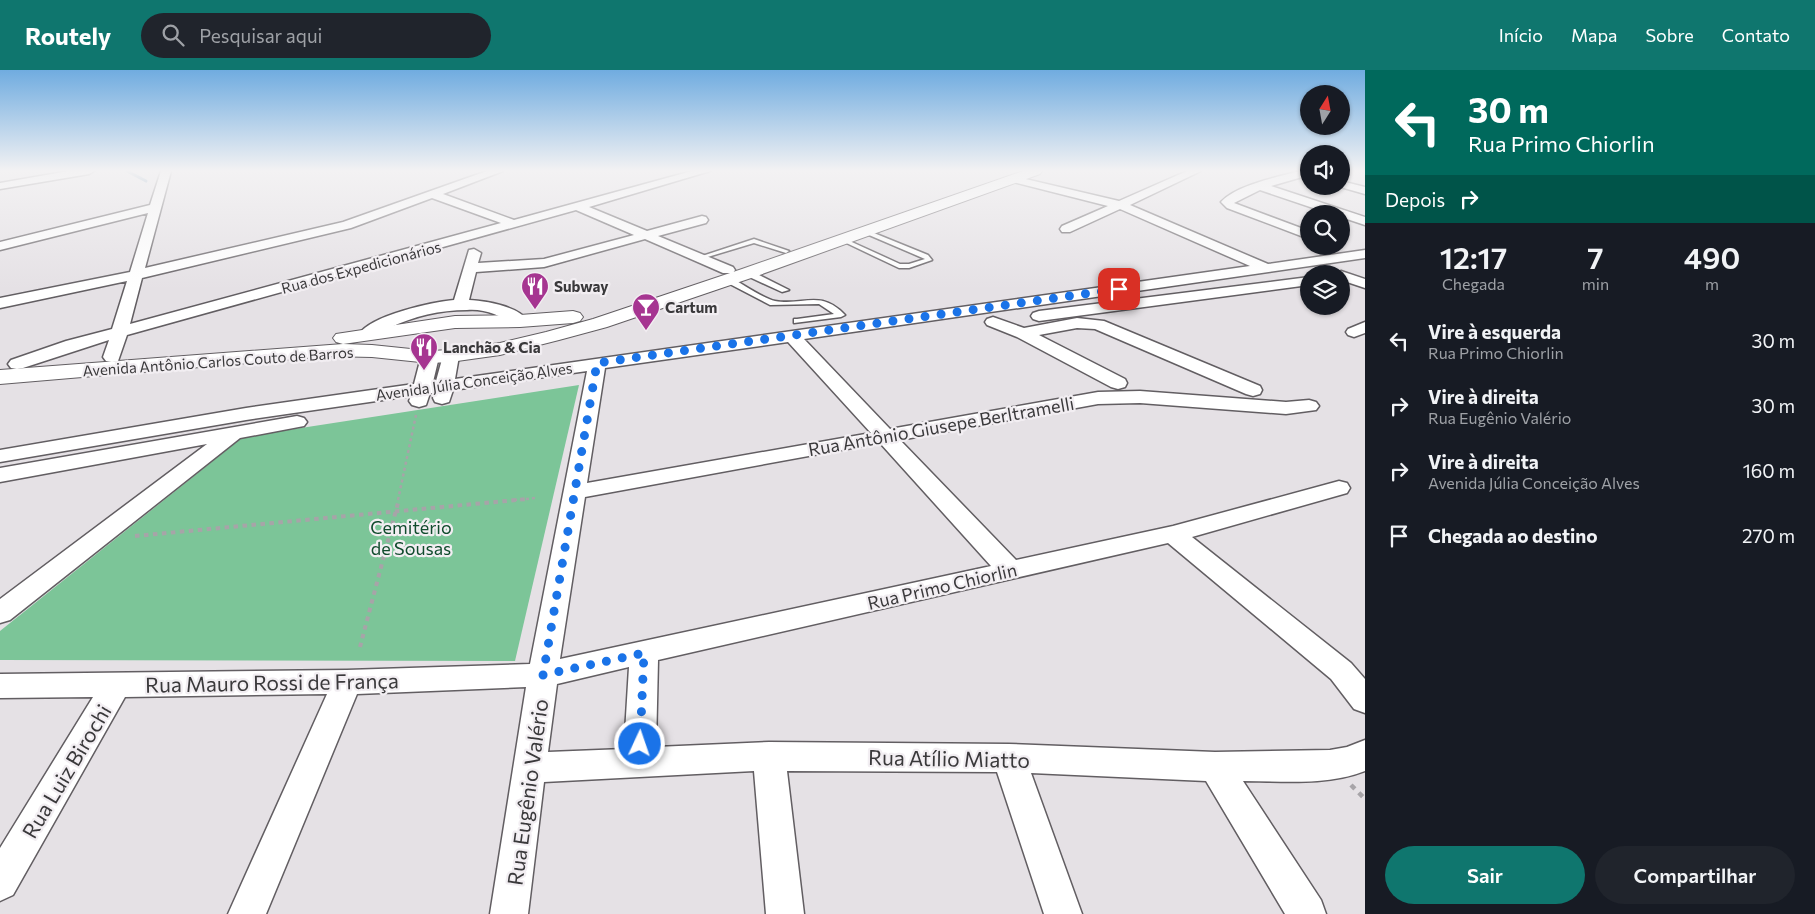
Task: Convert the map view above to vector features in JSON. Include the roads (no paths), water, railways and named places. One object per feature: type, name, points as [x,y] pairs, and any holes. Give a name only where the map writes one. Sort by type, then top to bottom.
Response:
[{"type":"main road","name":"Avenida Antônio Carlos Couto de Barros","points":[[9,365],[313,341],[433,324],[475,321],[520,322],[585,316],[735,274],[786,251],[909,210]]},
{"type":"main road","name":"Avenida Antônio Carlos Couto de Barros","points":[[0,377],[328,350],[440,356],[500,349],[600,323],[920,210]]},
{"type":"main road","points":[[440,356],[429,345],[432,338],[455,326],[475,321]]},
{"type":"main road","points":[[520,322],[532,330],[530,336],[521,344]]},
{"type":"street","points":[[0,246],[142,210]]},
{"type":"street","points":[[112,357],[155,210]]},
{"type":"street","points":[[0,303],[135,275],[347,226],[391,210]]},
{"type":"street","points":[[476,210],[514,224]]},
{"type":"street","name":"Rua dos Expedicionários","points":[[9,365],[72,345],[478,235],[562,210]]},
{"type":"street","points":[[587,210],[735,274]]},
{"type":"street","points":[[1066,229],[1108,210]]},
{"type":"street","points":[[1132,210],[1266,268],[1300,280]]},
{"type":"street","points":[[1243,210],[1300,232]]},
{"type":"street","points":[[1333,210],[1365,221]]},
{"type":"street","points":[[471,268],[544,263],[702,220]]},
{"type":"street","points":[[460,306],[478,235]]},
{"type":"street","name":"Avenida Júlia Conceição Alves","points":[[0,456],[241,423],[596,369],[797,334],[1365,254]]},
{"type":"street","points":[[1306,261],[1316,265]]},
{"type":"street","points":[[1350,275],[1365,274]]},
{"type":"street","points":[[1350,279],[1365,284]]},
{"type":"street","name":"Avenida Júlia Conceição Alves","points":[[797,334],[993,322],[1300,283]]},
{"type":"street","points":[[367,334],[384,323],[409,314],[460,306],[495,309],[520,322]]},
{"type":"street","points":[[993,322],[1023,333],[1118,383]]},
{"type":"street","points":[[1023,333],[1077,323],[1098,324],[1253,390]]},
{"type":"street","points":[[797,334],[885,435],[1011,571]]},
{"type":"street","points":[[440,356],[442,392]]},
{"type":"street","points":[[420,395],[440,356]]},
{"type":"street","name":"Rua Eugênio Valério","points":[[509,914],[543,675],[596,369]]},
{"type":"street","name":"Rua Antônio Giusepe Berltramelli","points":[[576,492],[1098,398],[1140,397],[1286,408],[1309,406]]},
{"type":"street","points":[[0,613],[241,423]]},
{"type":"street","name":"Avenida Júlia Conceição Alves","points":[[0,475],[241,423]]},
{"type":"street","name":"Rua Primo Chiorlin","points":[[543,675],[1172,534],[1339,488]]},
{"type":"street","points":[[1172,534],[1353,672],[1365,700]]},
{"type":"street","points":[[639,762],[644,653]]},
{"type":"street","name":"Rua Mauro Rossi de França","points":[[0,686],[347,682],[543,675]]},
{"type":"street","points":[[247,914],[347,682]]},
{"type":"street","name":"Rua Luiz Birochi","points":[[0,882],[116,686]]},
{"type":"street","name":"Rua Atílio Miatto","points":[[530,768],[769,756],[1009,758],[1215,767],[1330,765],[1353,762],[1365,754]]},
{"type":"street","points":[[769,756],[785,914]]},
{"type":"street","points":[[1009,758],[1063,914]]},
{"type":"street","points":[[1215,767],[1307,914]]},
{"type":"lane","points":[[841,239],[899,266],[908,266],[929,260],[926,256],[864,231]]},
{"type":"lane","points":[[699,258],[754,241],[786,251]]},
{"type":"lane","points":[[735,274],[786,290]]},
{"type":"lane","points":[[735,274],[769,302],[819,302],[824,303],[841,315],[797,334]]},
{"type":"place","name":"Subway","points":[[535,310]]},
{"type":"place","name":"Cartum","points":[[646,331]]},
{"type":"place","name":"Lanchão & Cia","points":[[424,371]]},
{"type":"park label","name":"Cemitério de Sousas","points":[[411,537]]}]
